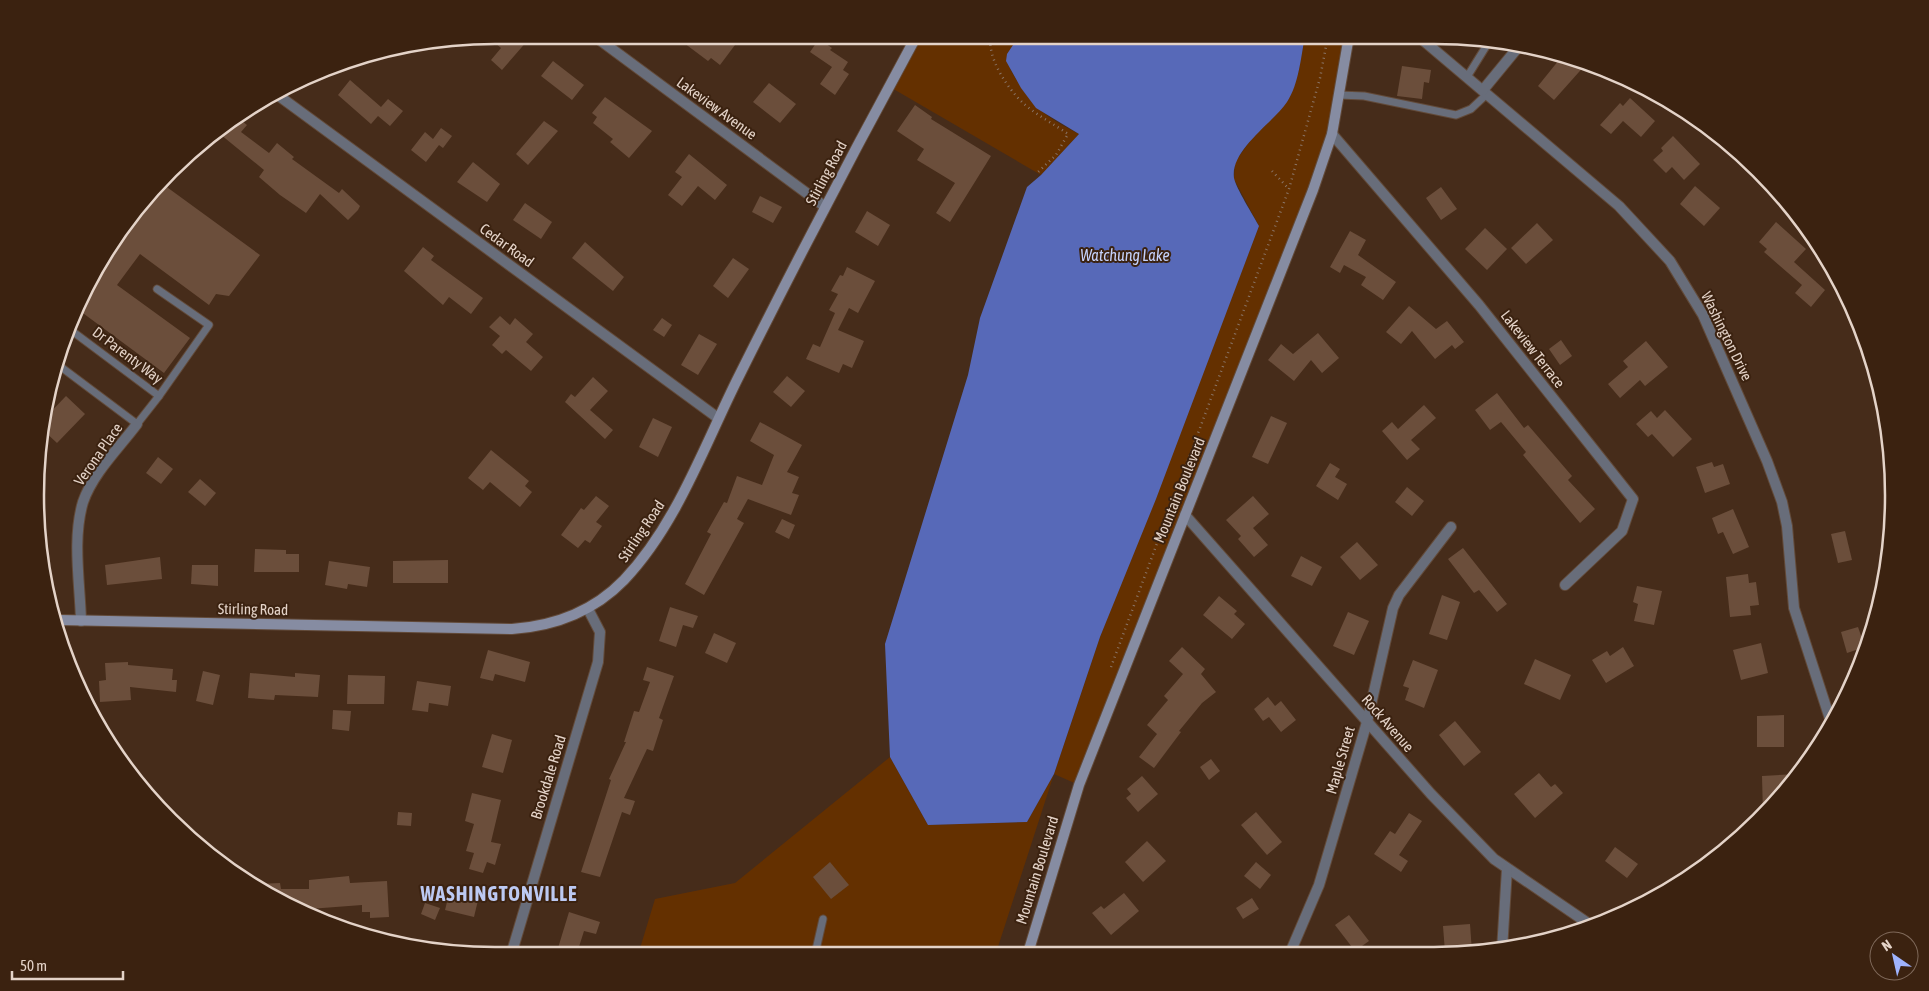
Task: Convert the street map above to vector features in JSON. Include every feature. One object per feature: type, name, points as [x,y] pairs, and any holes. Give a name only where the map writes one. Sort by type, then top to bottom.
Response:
[{"type":"street","name":"Lakeview Avenue","points":[[605,44],[824,206]]},
{"type":"street","name":"Stirling Road","points":[[62,620],[512,629],[555,623],[588,609],[607,596],[644,557],[681,498],[718,418],[824,206],[913,44]]},
{"type":"street","name":"Mountain Boulevard","points":[[1030,947],[1079,785],[1313,190],[1332,134],[1348,44]]},
{"type":"street","name":"Washington Drive","points":[[1428,44],[1619,206],[1670,261],[1703,315],[1767,461],[1782,502],[1787,526],[1794,608],[1829,714]]},
{"type":"street","points":[[1485,92],[1515,51]]},
{"type":"street","name":"Cedar Road","points":[[281,98],[718,418]]},
{"type":"street","name":"Lakeview Terrace","points":[[1332,134],[1479,304],[1633,499],[1622,531],[1565,585]]},
{"type":"street","name":"Verona Place","points":[[81,621],[78,526],[84,501],[95,477],[137,424]]},
{"type":"street","name":"Rock Avenue","points":[[1185,515],[1437,801],[1494,859],[1584,921]]},
{"type":"street","name":"Maple Street","points":[[1293,947],[1319,885],[1367,722],[1393,608],[1399,595],[1451,527]]},
{"type":"street","name":"Brookdale Road","points":[[513,947],[598,662],[600,632],[588,609]]},
{"type":"street","points":[[1503,942],[1507,869]]},
{"type":"lane","points":[[1467,77],[1485,47]]},
{"type":"lane","points":[[1339,95],[1372,97],[1456,115],[1471,109],[1485,92]]},
{"type":"lane","points":[[157,289],[208,325],[159,396]]},
{"type":"lane","name":"Dr Parenty Way","points":[[74,333],[159,396],[137,424]]},
{"type":"lane","points":[[62,369],[137,424]]},
{"type":"lane","points":[[817,947],[823,919]]},
{"type":"path","points":[[990,44],[996,68],[1023,103],[1068,134],[1056,155],[1037,173]]},
{"type":"path","points":[[1110,670],[1289,189],[1320,78],[1326,44]]},
{"type":"path","points":[[1272,171],[1289,189]]},
{"type":"shaded area","points":[[912,44],[1014,44],[1010,69],[1024,92],[1046,115],[1079,134],[1041,175],[890,87]]},
{"type":"shaded area","points":[[1304,44],[1348,44],[1332,134],[1079,785],[1054,774],[1100,637],[1259,226],[1234,179],[1235,162],[1298,74]]},
{"type":"shaded area","points":[[890,757],[928,825],[1027,822],[1054,774],[998,947],[640,947],[655,899],[735,883]]},
{"type":"water","name":"Watchung Lake","points":[[1014,44],[1304,44],[1299,70],[1291,95],[1281,110],[1245,147],[1235,168],[1235,182],[1259,226],[1156,499],[1100,637],[1054,774],[1027,822],[928,825],[890,757],[885,644],[968,375],[980,318],[1027,187],[1041,175],[1079,134],[1036,108],[1021,88],[1006,61],[1007,54]]},
{"type":"building","points":[[496,44],[525,44],[502,70],[491,60],[501,48]]},
{"type":"building","points":[[685,44],[735,45],[720,65],[711,58],[708,61]]},
{"type":"building","points":[[816,44],[826,44],[832,48],[830,50],[848,62],[843,70],[849,74],[835,95],[820,84],[832,67],[810,52]]},
{"type":"building","points":[[553,61],[584,85],[572,100],[541,76]]},
{"type":"building","points":[[1558,61],[1582,69],[1554,100],[1538,86]]},
{"type":"building","points":[[1402,66],[1431,70],[1429,83],[1424,82],[1422,99],[1397,96]]},
{"type":"building","points":[[350,80],[381,107],[388,99],[403,111],[390,126],[378,116],[371,124],[338,95]]},
{"type":"building","points":[[769,83],[796,104],[780,123],[753,102]]},
{"type":"building","points":[[605,97],[652,131],[629,158],[610,142],[613,139],[593,123],[597,117],[592,113]]},
{"type":"building","points":[[1630,98],[1655,121],[1641,137],[1623,121],[1611,134],[1600,125],[1620,103],[1623,106]]},
{"type":"building","points":[[915,105],[932,117],[931,119],[991,156],[950,222],[936,213],[955,183],[917,160],[924,149],[897,131]]},
{"type":"building","points":[[544,121],[558,131],[528,165],[516,154]]},
{"type":"building","points":[[243,122],[247,125],[241,132],[269,153],[277,143],[294,157],[292,159],[339,193],[342,189],[360,206],[348,220],[320,194],[306,213],[280,195],[259,177],[264,170],[222,136]]},
{"type":"building","points":[[441,128],[452,136],[443,148],[439,145],[426,162],[411,150],[425,132],[433,139]]},
{"type":"building","points":[[1673,136],[1700,164],[1684,180],[1672,167],[1666,173],[1653,160],[1663,151],[1661,148]]},
{"type":"building","points":[[689,154],[727,185],[715,200],[698,186],[682,206],[668,195],[682,177],[675,172]]},
{"type":"building","points":[[473,162],[500,184],[487,202],[457,182]]},
{"type":"building","points":[[1695,186],[1720,208],[1704,226],[1680,204]]},
{"type":"building","points":[[166,187],[260,255],[229,296],[216,294],[209,305],[140,254],[117,285],[190,338],[164,373],[83,313],[104,270],[120,245],[137,220]]},
{"type":"building","points":[[1441,187],[1457,209],[1441,220],[1426,198]]},
{"type":"building","points":[[760,196],[782,207],[773,223],[752,212]]},
{"type":"building","points":[[525,203],[552,222],[541,239],[513,220]]},
{"type":"building","points":[[867,211],[890,225],[878,246],[855,232]]},
{"type":"building","points":[[1776,222],[1806,249],[1794,262],[1825,290],[1811,307],[1795,293],[1802,285],[1764,252],[1767,249],[1759,242]]},
{"type":"building","points":[[1537,223],[1553,240],[1526,264],[1511,248]]},
{"type":"building","points":[[1485,228],[1507,249],[1487,270],[1465,249]]},
{"type":"building","points":[[1350,231],[1366,240],[1358,255],[1396,282],[1383,300],[1361,285],[1366,277],[1344,265],[1340,273],[1330,267]]},
{"type":"building","points":[[585,242],[624,277],[613,291],[572,258]]},
{"type":"building","points":[[423,247],[434,256],[431,260],[483,298],[471,314],[449,297],[443,305],[404,271]]},
{"type":"building","points":[[733,258],[749,269],[728,298],[713,286]]},
{"type":"building","points":[[847,267],[875,281],[858,313],[849,308],[838,330],[864,341],[852,368],[843,364],[839,373],[806,359],[813,344],[820,347],[835,313],[829,310],[838,294],[831,291],[840,275],[843,276]]},
{"type":"building","points":[[1409,306],[1436,329],[1447,321],[1464,342],[1455,349],[1452,345],[1435,359],[1412,331],[1401,344],[1386,332]]},
{"type":"building","points":[[500,316],[510,325],[515,318],[533,334],[526,342],[543,357],[531,371],[506,350],[502,354],[492,345],[500,336],[489,327]]},
{"type":"building","points":[[662,318],[672,325],[664,337],[653,330]]},
{"type":"building","points":[[1318,333],[1339,358],[1322,373],[1311,360],[1294,381],[1268,360],[1281,344],[1293,354]]},
{"type":"building","points":[[699,334],[717,344],[698,375],[681,365]]},
{"type":"building","points":[[1561,340],[1572,356],[1560,365],[1549,349]]},
{"type":"building","points":[[1646,341],[1668,367],[1645,386],[1640,380],[1620,398],[1608,384],[1628,367],[1623,361]]},
{"type":"building","points":[[787,376],[805,391],[791,407],[773,392]]},
{"type":"building","points":[[593,377],[608,391],[590,410],[613,430],[605,439],[565,402],[571,394],[575,397]]},
{"type":"building","points":[[1497,393],[1524,428],[1528,425],[1572,476],[1568,480],[1595,509],[1580,523],[1523,455],[1526,452],[1501,422],[1490,430],[1475,410]]},
{"type":"building","points":[[66,396],[85,414],[57,443],[48,435],[51,411]]},
{"type":"building","points":[[1424,405],[1436,418],[1411,440],[1420,449],[1407,460],[1382,431],[1392,422],[1398,429]]},
{"type":"building","points":[[1665,410],[1692,439],[1673,457],[1652,434],[1648,437],[1636,424],[1651,411],[1657,418]]},
{"type":"building","points":[[1271,416],[1287,423],[1268,464],[1252,457]]},
{"type":"building","points":[[653,418],[672,427],[658,457],[639,447]]},
{"type":"building","points":[[760,422],[802,445],[787,472],[799,477],[792,493],[799,495],[791,515],[748,499],[737,519],[744,523],[704,595],[685,584],[711,534],[707,532],[724,502],[727,503],[737,476],[762,485],[774,455],[750,441]]},
{"type":"building","points":[[491,450],[529,481],[525,486],[532,492],[520,507],[490,482],[483,490],[468,478]]},
{"type":"building","points":[[158,457],[173,469],[161,484],[146,473]]},
{"type":"building","points":[[1712,462],[1714,467],[1723,464],[1730,484],[1705,493],[1696,467]]},
{"type":"building","points":[[1330,463],[1340,469],[1335,477],[1347,484],[1338,500],[1316,486]]},
{"type":"building","points":[[200,479],[216,493],[205,506],[188,492]]},
{"type":"building","points":[[1407,487],[1424,501],[1412,516],[1395,502]]},
{"type":"building","points":[[596,496],[609,506],[596,522],[602,526],[590,543],[585,540],[578,548],[561,535],[581,508],[584,510]]},
{"type":"building","points":[[1253,496],[1269,514],[1253,528],[1268,545],[1254,557],[1238,539],[1241,536],[1226,520]]},
{"type":"building","points":[[1733,509],[1749,547],[1733,554],[1723,532],[1718,534],[1712,518]]},
{"type":"building","points":[[782,519],[795,525],[789,539],[775,532]]},
{"type":"building","points":[[1845,531],[1852,560],[1838,563],[1831,534]]},
{"type":"building","points":[[1357,542],[1378,565],[1360,580],[1340,557]]},
{"type":"building","points":[[1463,548],[1507,604],[1497,612],[1479,590],[1474,593],[1448,559]]},
{"type":"building","points":[[255,549],[286,550],[286,554],[299,554],[299,572],[254,572]]},
{"type":"building","points":[[1301,556],[1322,567],[1312,586],[1291,576]]},
{"type":"building","points":[[160,557],[162,579],[107,585],[105,565]]},
{"type":"building","points":[[448,560],[448,583],[393,583],[393,561]]},
{"type":"building","points":[[329,561],[370,567],[367,587],[348,584],[347,589],[325,585]]},
{"type":"building","points":[[192,565],[218,565],[218,586],[191,584]]},
{"type":"building","points":[[1748,574],[1749,583],[1756,582],[1759,605],[1750,606],[1751,615],[1730,617],[1726,577]]},
{"type":"building","points":[[1637,586],[1662,591],[1654,625],[1634,621],[1638,604],[1633,602]]},
{"type":"building","points":[[1442,595],[1460,602],[1447,640],[1429,634]]},
{"type":"building","points":[[1219,596],[1237,611],[1234,614],[1245,624],[1232,639],[1203,615]]},
{"type":"building","points":[[670,607],[698,616],[693,628],[683,625],[676,647],[659,641]]},
{"type":"building","points":[[1348,612],[1369,621],[1354,655],[1333,646]]},
{"type":"building","points":[[1858,627],[1862,638],[1858,649],[1847,653],[1841,632]]},
{"type":"building","points":[[714,633],[736,643],[727,663],[705,653]]},
{"type":"building","points":[[1761,643],[1768,673],[1741,680],[1733,650]]},
{"type":"building","points":[[1182,647],[1205,669],[1201,674],[1216,692],[1202,703],[1179,731],[1181,732],[1154,768],[1139,757],[1157,734],[1147,725],[1168,700],[1164,696],[1183,674],[1169,661]]},
{"type":"building","points":[[1623,647],[1634,666],[1606,683],[1592,660],[1607,651],[1610,656]]},
{"type":"building","points":[[488,650],[530,662],[525,682],[495,674],[493,681],[480,678]]},
{"type":"building","points":[[1535,659],[1571,675],[1560,700],[1524,684]]},
{"type":"building","points":[[1413,660],[1438,670],[1424,708],[1405,700],[1409,688],[1403,686]]},
{"type":"building","points":[[128,662],[128,665],[173,669],[172,680],[177,680],[176,692],[130,687],[131,700],[100,702],[99,681],[106,680],[105,663]]},
{"type":"building","points":[[647,667],[674,676],[659,718],[663,720],[653,751],[647,749],[624,798],[635,801],[630,815],[622,812],[600,877],[581,872],[611,780],[609,779],[626,742],[624,742],[634,711],[639,712],[650,682],[643,680]]},
{"type":"building","points":[[203,671],[220,675],[213,705],[196,701]]},
{"type":"building","points":[[250,673],[295,677],[295,673],[320,675],[318,697],[275,695],[274,700],[248,698]]},
{"type":"building","points":[[348,675],[385,676],[384,704],[347,704]]},
{"type":"building","points":[[417,681],[451,686],[448,706],[429,703],[428,712],[412,710]]},
{"type":"building","points":[[1268,697],[1275,706],[1281,701],[1296,720],[1281,732],[1269,717],[1263,721],[1254,709]]},
{"type":"building","points":[[333,710],[351,711],[349,731],[332,729]]},
{"type":"building","points":[[1784,715],[1784,747],[1757,747],[1757,716]]},
{"type":"building","points":[[1455,721],[1481,752],[1464,766],[1439,735]]},
{"type":"building","points":[[492,734],[512,740],[503,773],[482,767]]},
{"type":"building","points":[[1211,759],[1220,771],[1209,780],[1200,767]]},
{"type":"building","points":[[1539,773],[1551,787],[1555,784],[1563,793],[1535,818],[1514,794]]},
{"type":"building","points":[[1789,774],[1763,804],[1762,776]]},
{"type":"building","points":[[1142,776],[1158,794],[1138,812],[1126,798],[1131,794],[1127,789]]},
{"type":"building","points":[[472,793],[501,800],[491,842],[501,844],[495,865],[487,862],[483,873],[469,869],[474,853],[466,851],[474,824],[465,821]]},
{"type":"building","points":[[398,812],[412,813],[411,826],[397,825]]},
{"type":"building","points":[[1256,812],[1282,842],[1267,855],[1241,825]]},
{"type":"building","points":[[1409,813],[1422,821],[1399,855],[1408,861],[1401,872],[1374,854],[1390,831],[1395,834]]},
{"type":"building","points":[[1147,841],[1166,861],[1143,882],[1125,862]]},
{"type":"building","points":[[1615,847],[1638,864],[1627,878],[1605,861]]},
{"type":"building","points":[[830,862],[849,885],[831,899],[813,877]]},
{"type":"building","points":[[1256,862],[1271,875],[1260,889],[1244,876]]},
{"type":"building","points":[[349,876],[350,883],[387,881],[389,917],[370,918],[370,912],[362,912],[362,905],[313,909],[265,884],[280,883],[281,889],[309,889],[309,880]]},
{"type":"building","points":[[450,890],[479,896],[474,917],[445,910]]},
{"type":"building","points":[[1124,893],[1139,911],[1111,935],[1092,913],[1101,906],[1104,909]]},
{"type":"building","points":[[1252,898],[1259,909],[1243,919],[1236,908]]},
{"type":"building","points":[[425,903],[440,908],[435,920],[421,914]]},
{"type":"building","points":[[569,912],[600,922],[596,934],[584,931],[579,947],[558,947]]},
{"type":"building","points":[[1349,915],[1369,941],[1361,947],[1352,947],[1335,925]]},
{"type":"building","points":[[1470,924],[1472,945],[1445,947],[1443,926]]},
{"type":"district","name":"WASHINGTONVILLE","points":[[499,893]]}]
